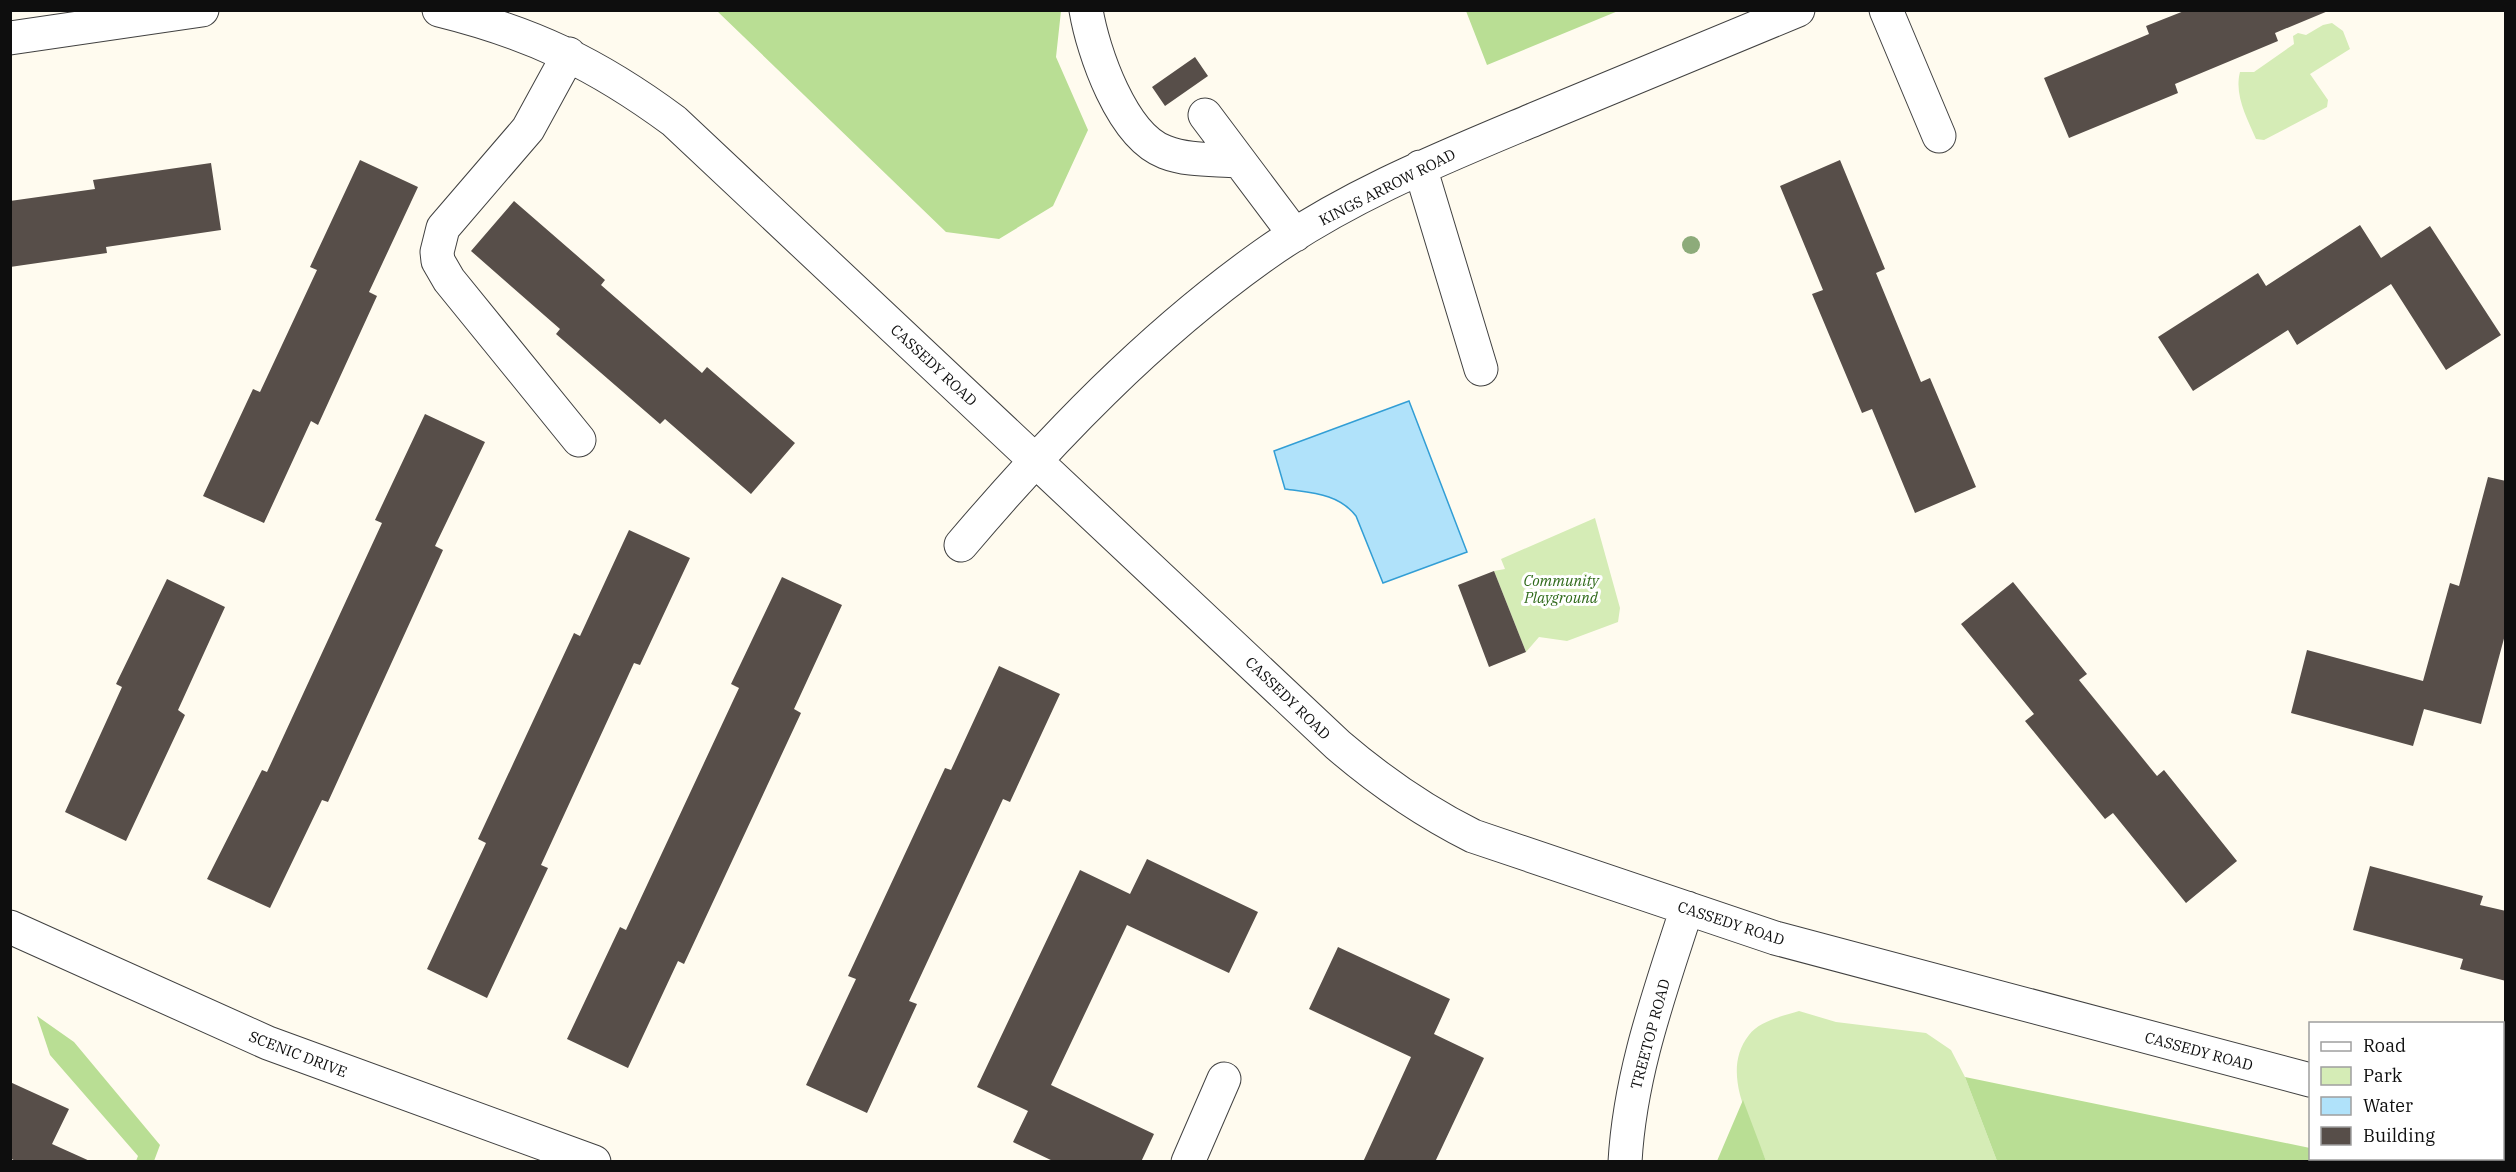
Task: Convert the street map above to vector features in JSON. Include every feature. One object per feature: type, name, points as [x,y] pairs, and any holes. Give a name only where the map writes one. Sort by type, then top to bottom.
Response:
[{"type":"street","points":[[10,38],[202,10]]},
{"type":"street","name":"CASSEDY ROAD","points":[[439,10],[530,37],[569,54],[618,81],[674,122],[1338,745],[1386,785],[1473,836],[1786,941],[2309,1080]]},
{"type":"street","points":[[1086,10],[1102,66],[1120,106],[1140,135],[1162,152],[1180,156],[1238,161]]},
{"type":"street","name":"KINGS ARROW ROAD","points":[[961,545],[1035,459],[1129,366],[1194,310],[1265,254],[1352,201],[1420,167],[1729,23],[1798,10]]},
{"type":"street","points":[[1886,10],[1939,136]]},
{"type":"street","points":[[569,54],[528,129],[443,228],[437,252],[442,269],[449,280],[579,440]]},
{"type":"street","points":[[1205,115],[1238,161],[1273,202],[1295,235]]},
{"type":"street","points":[[1420,167],[1481,369]]},
{"type":"street","name":"TREETOP ROAD","points":[[1625,1161],[1630,1107],[1643,1046],[1687,908]]},
{"type":"street","name":"SCENIC DRIVE","points":[[10,927],[268,1043],[553,1156],[594,1161]]},
{"type":"street","points":[[1188,1161],[1224,1078]]},
{"type":"green space","points":[[717,11],[1061,11],[1056,57],[1088,130],[1053,206],[999,239],[946,232]]},
{"type":"green space","points":[[1466,11],[1618,11],[1487,65]]},
{"type":"green space","points":[[2332,23],[2343,31],[2350,49],[2310,74],[2328,100],[2327,107],[2264,140],[2256,139],[2240,98],[2240,72],[2254,72],[2294,44],[2293,36],[2298,33],[2306,35],[2323,25]]},
{"type":"green space","name":"Community Playground","points":[[1595,518],[1620,608],[1618,622],[1567,641],[1539,637],[1526,652],[1494,571],[1505,569],[1501,559]]},
{"type":"green space","points":[[1799,1011],[1836,1022],[1926,1033],[1951,1050],[1965,1077],[1997,1161],[1766,1161],[1741,1098],[1737,1066],[1741,1050],[1753,1030],[1772,1020]]},
{"type":"green space","points":[[37,1016],[74,1042],[160,1145],[154,1161],[136,1161],[138,1156],[50,1055]]},
{"type":"green space","points":[[1965,1077],[2309,1148],[2309,1160],[2378,1161],[1997,1161]]},
{"type":"green space","points":[[1743,1100],[1766,1161],[1717,1161]]},
{"type":"water","points":[[1409,401],[1467,552],[1383,583],[1356,516],[1349,508],[1332,498],[1285,489],[1274,451]]},
{"type":"building","points":[[2184,11],[2328,11],[2275,33],[2278,41],[2175,84],[2178,93],[2069,138],[2044,78],[2149,34],[2146,26]]},
{"type":"building","points":[[1195,57],[1208,76],[1165,106],[1152,87]]},
{"type":"building","points":[[360,160],[418,187],[369,292],[377,296],[318,425],[311,421],[264,523],[203,496],[253,389],[260,392],[317,270],[310,267]]},
{"type":"building","points":[[1840,160],[1885,269],[1876,273],[1921,382],[1930,378],[1976,487],[1915,513],[1872,409],[1862,413],[1812,294],[1823,290],[1780,186]]},
{"type":"building","points":[[211,163],[221,230],[106,247],[107,253],[10,267],[10,201],[95,189],[93,180]]},
{"type":"building","points":[[514,201],[605,280],[601,285],[702,373],[707,367],[795,443],[751,494],[665,419],[660,424],[556,334],[560,329],[471,251]]},
{"type":"building","points":[[2360,225],[2381,258],[2430,226],[2501,335],[2446,370],[2391,284],[2297,345],[2288,330],[2193,391],[2158,337],[2258,273],[2266,286]]},
{"type":"building","points":[[425,414],[485,442],[435,546],[443,550],[328,802],[322,800],[270,908],[207,879],[262,770],[267,772],[382,523],[375,520]]},
{"type":"building","points":[[2488,477],[2506,481],[2506,631],[2481,724],[2424,709],[2413,746],[2291,713],[2307,650],[2423,681],[2450,583],[2459,586]]},
{"type":"building","points":[[629,530],[690,558],[640,665],[634,663],[541,865],[548,868],[487,998],[427,969],[486,843],[478,839],[574,633],[580,636]]},
{"type":"building","points":[[1494,571],[1526,652],[1489,667],[1458,585]]},
{"type":"building","points":[[782,577],[842,605],[794,709],[801,713],[684,964],[678,961],[628,1068],[567,1039],[620,927],[626,930],[739,688],[731,684]]},
{"type":"building","points":[[167,579],[225,607],[178,710],[185,715],[126,841],[65,812],[122,687],[116,684]]},
{"type":"building","points":[[2013,582],[2087,674],[2079,680],[2157,776],[2164,770],[2237,861],[2186,903],[2113,813],[2105,819],[2025,721],[2034,714],[1961,624]]},
{"type":"building","points":[[999,666],[1060,694],[1010,802],[1003,799],[909,1001],[917,1004],[867,1113],[806,1085],[856,979],[848,976],[945,768],[951,770]]},
{"type":"building","points":[[1147,859],[1258,912],[1229,973],[1127,925],[1051,1085],[1154,1134],[1141,1162],[1055,1162],[1013,1142],[1028,1111],[977,1087],[1080,870],[1130,894]]},
{"type":"building","points":[[2370,866],[2483,896],[2480,905],[2506,911],[2506,981],[2460,969],[2463,959],[2353,930]]},
{"type":"building","points":[[1338,947],[1450,999],[1434,1034],[1484,1058],[1435,1162],[1363,1162],[1411,1057],[1309,1009]]},
{"type":"building","points":[[10,1082],[69,1109],[52,1144],[92,1162],[17,1162],[10,1158]]}]
